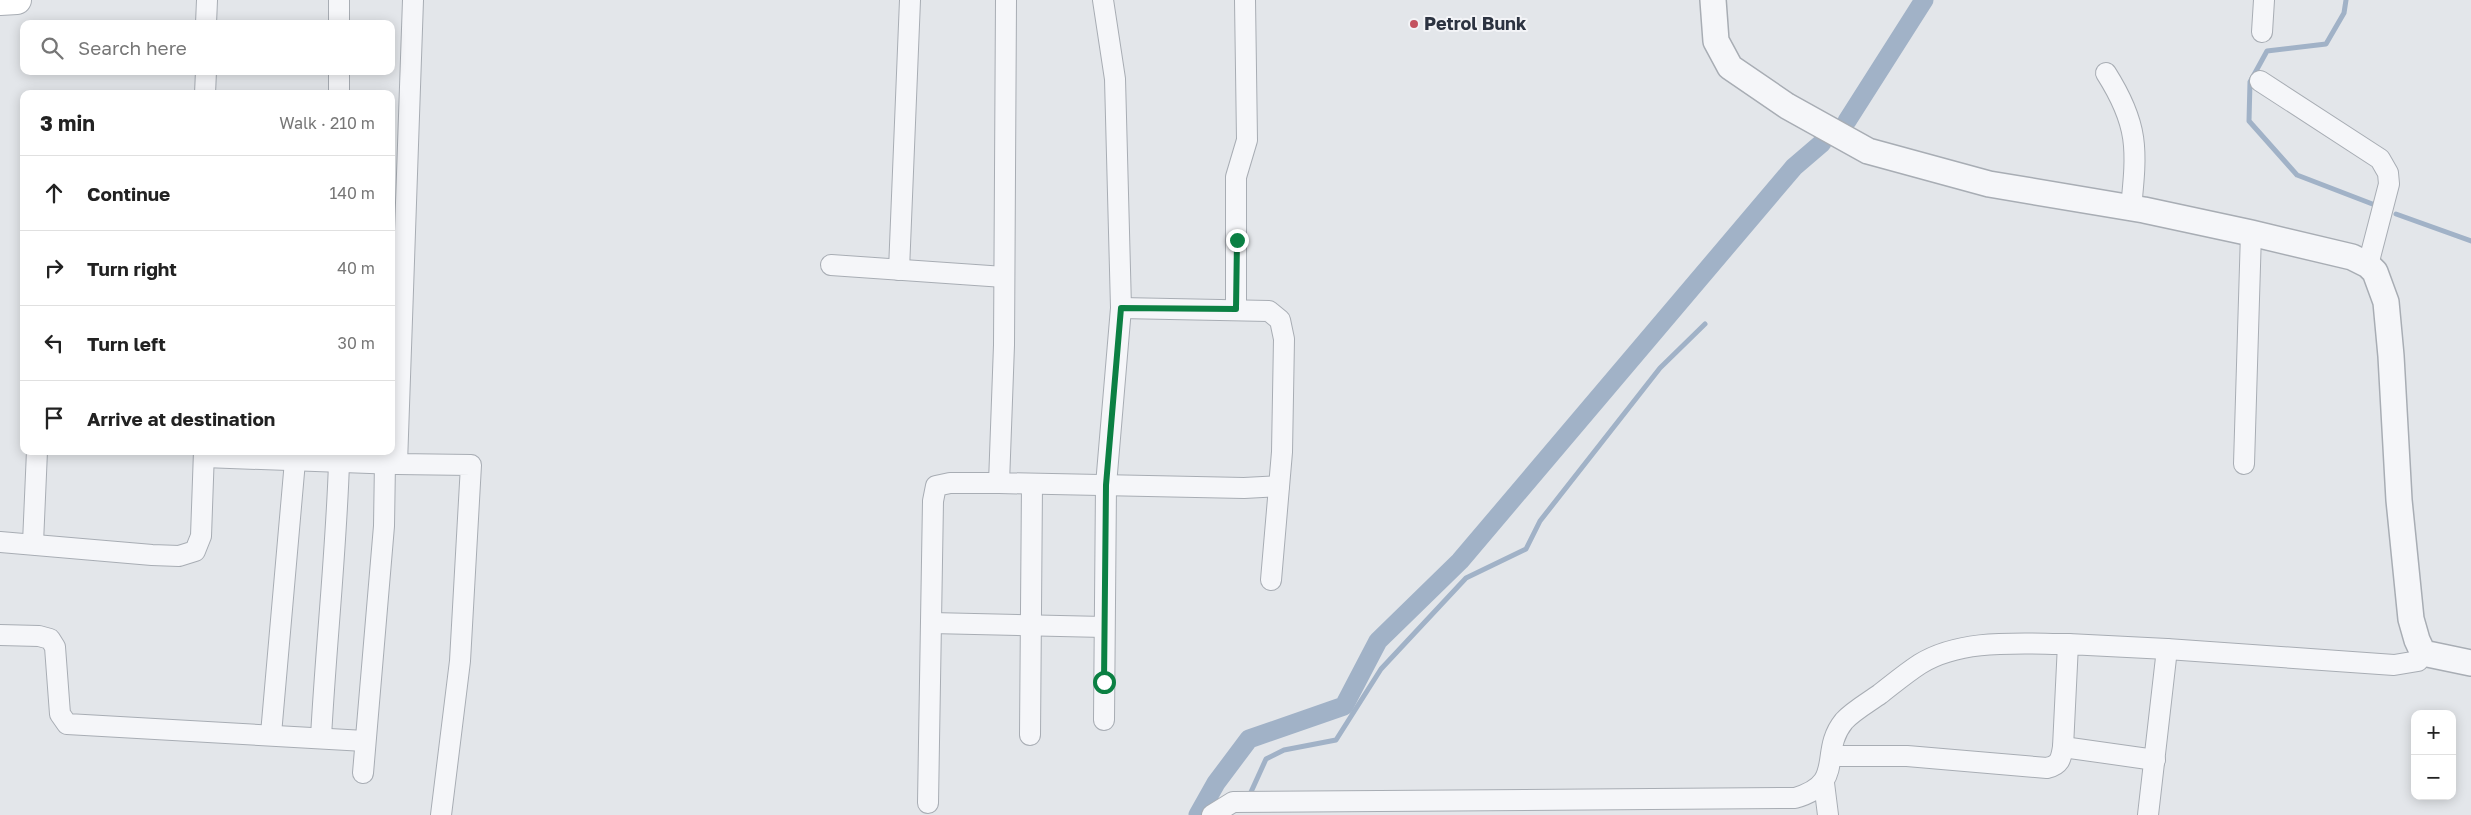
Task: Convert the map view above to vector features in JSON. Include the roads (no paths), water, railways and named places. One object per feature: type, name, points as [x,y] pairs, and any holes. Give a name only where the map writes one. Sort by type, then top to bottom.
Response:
[{"type":"street","points":[[206,20],[207,0]]},
{"type":"street","points":[[339,20],[340,0]]},
{"type":"street","points":[[395,379],[413,0]]},
{"type":"street","points":[[899,270],[910,0]]},
{"type":"street","points":[[999,483],[1004,277],[1006,0]]},
{"type":"street","points":[[1103,0],[1116,80],[1121,308],[1106,485],[1104,720]]},
{"type":"street","points":[[1236,309],[1236,177],[1247,140],[1245,0]]},
{"type":"street","points":[[1713,0],[1716,41],[1730,67],[1787,106],[1868,150],[1989,184],[2130,208],[2251,233],[2352,257],[2368,265],[2375,272],[2386,302],[2399,500],[2411,619],[2416,640],[2424,653],[2471,663]]},
{"type":"street","points":[[2262,32],[2264,0]]},
{"type":"street","points":[[2106,73],[2122,99],[2132,126],[2136,162],[2130,208]]},
{"type":"street","points":[[205,90],[206,75]]},
{"type":"street","points":[[339,75],[339,90]]},
{"type":"street","points":[[2260,81],[2380,159],[2385,166],[2389,184],[2368,265]]},
{"type":"street","points":[[2244,464],[2251,233]]},
{"type":"street","points":[[831,265],[1004,277]]},
{"type":"street","points":[[1121,308],[1269,311],[1280,320],[1284,339],[1282,452],[1270,580]]},
{"type":"street","points":[[33,543],[37,455]]},
{"type":"street","points":[[0,542],[33,543],[152,555],[179,556],[195,551],[201,536],[204,455]]},
{"type":"street","points":[[217,455],[339,463],[471,465],[460,661],[441,815]]},
{"type":"street","points":[[363,773],[391,455]]},
{"type":"street","points":[[271,734],[295,461]]},
{"type":"street","points":[[321,737],[336,546],[339,463]]},
{"type":"street","points":[[928,803],[933,501],[936,486],[950,483],[999,483],[1244,488],[1279,486]]},
{"type":"street","points":[[1030,735],[1032,484]]},
{"type":"street","points":[[930,623],[1104,627]]},
{"type":"street","points":[[0,635],[39,636],[50,639],[54,646],[60,714],[67,724],[78,727],[271,734],[365,740]]},
{"type":"street","points":[[1828,815],[1824,783],[1835,737],[1844,721],[1921,663],[1948,652],[1979,646],[2008,644],[2068,644],[2394,665],[2418,661],[2424,653]]},
{"type":"street","points":[[1831,756],[1907,756],[2047,768],[2056,766],[2061,759],[2064,747],[2068,644]]},
{"type":"street","points":[[2148,815],[2167,649]]},
{"type":"street","points":[[2064,747],[2155,760]]},
{"type":"street","points":[[1212,815],[1233,802],[1795,798],[1810,794],[1824,783]]},
{"type":"waterway","points":[[1847,121],[1924,0]]},
{"type":"waterway","points":[[2346,0],[2344,13],[2326,44],[2267,51],[2250,82],[2249,121],[2297,175],[2375,205]]},
{"type":"waterway","points":[[1198,815],[1216,783],[1249,739],[1344,706],[1378,641],[1460,561],[1794,167],[1822,143]]},
{"type":"waterway","points":[[2396,214],[2471,241]]},
{"type":"waterway","points":[[1251,792],[1266,759],[1284,750],[1336,740],[1381,669],[1466,578],[1526,549],[1540,521],[1660,368],[1705,324]]},
{"type":"place","name":"Petrol Bunk","points":[[1414,24]]}]
